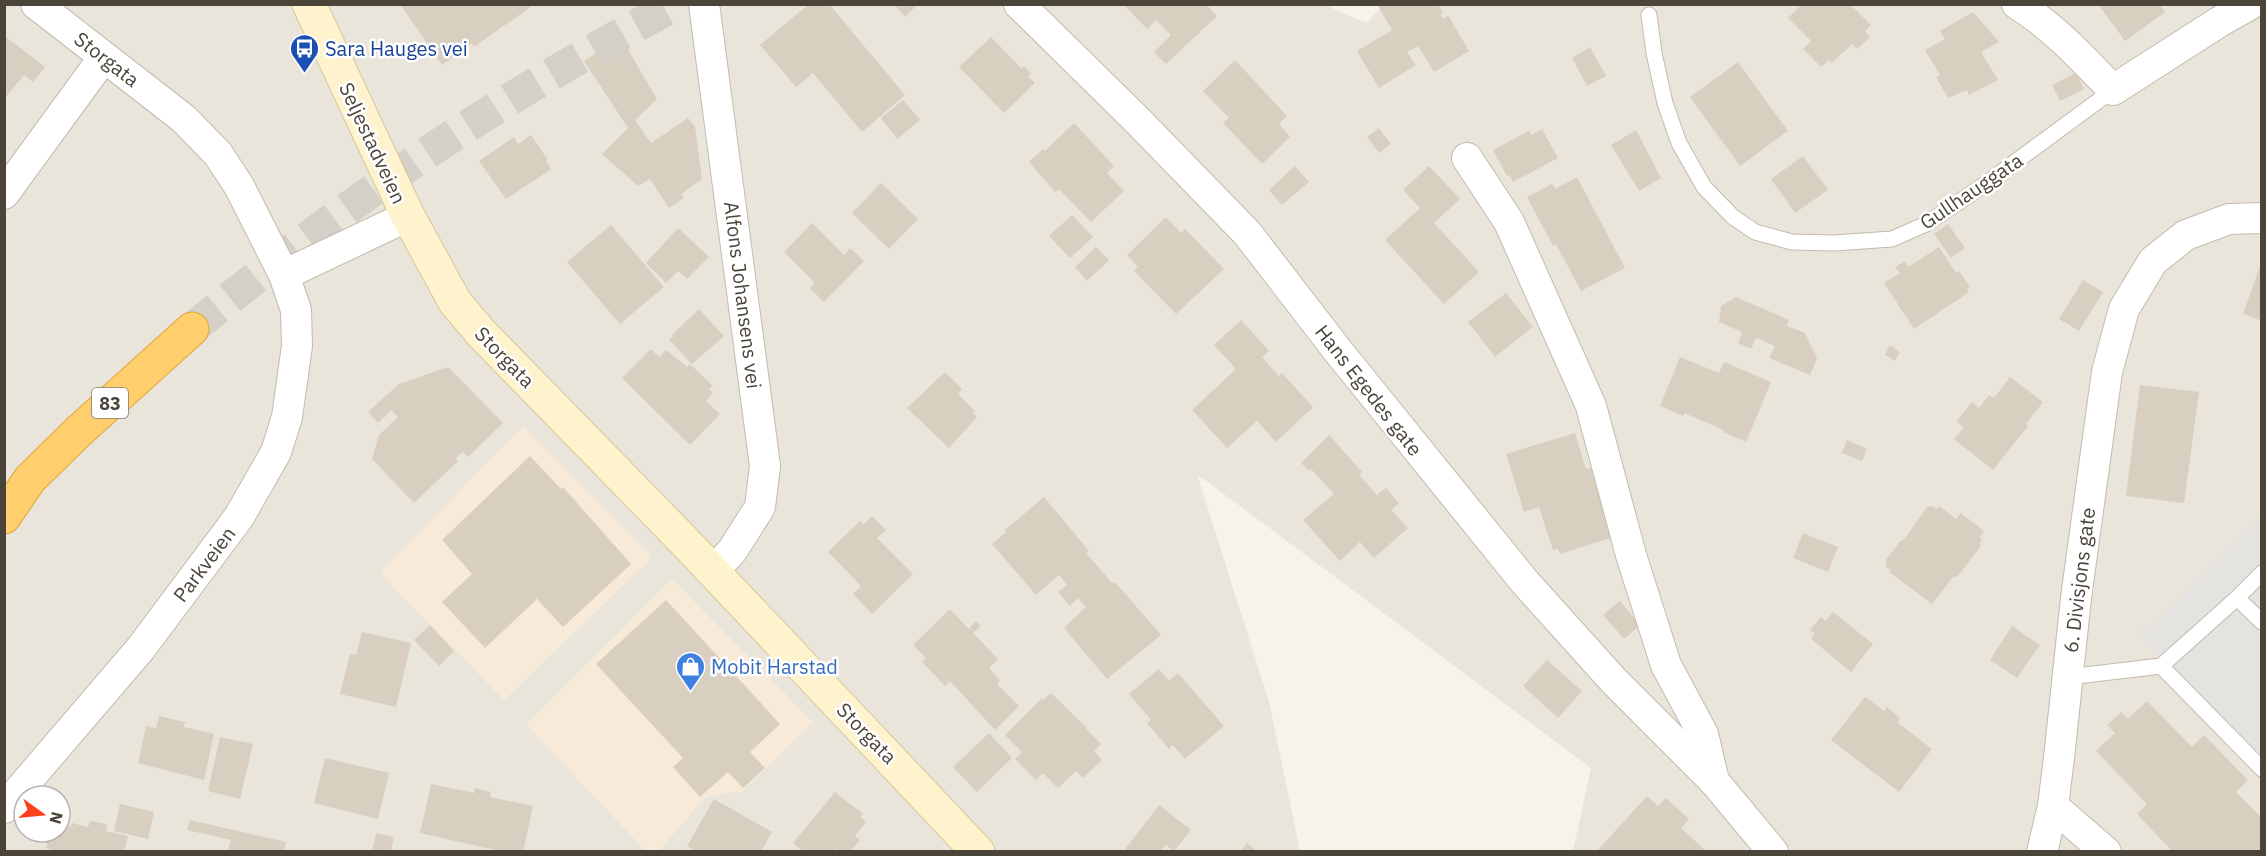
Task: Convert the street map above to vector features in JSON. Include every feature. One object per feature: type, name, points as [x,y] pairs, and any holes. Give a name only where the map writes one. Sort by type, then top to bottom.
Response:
[{"type":"highway","name":"83","points":[[4,517],[17,486],[192,329]]},
{"type":"street","name":"Storgata","points":[[36,4],[184,119],[218,154],[239,186],[284,274]]},
{"type":"street","name":"Seljestadveien","points":[[309,4],[408,216]]},
{"type":"street","name":"Alfons Johansens vei","points":[[704,4],[765,466],[760,507],[732,550],[713,571]]},
{"type":"street","name":"Hans Egedes gate","points":[[1019,4],[1247,233],[1419,453],[1524,581],[1614,681],[1714,781],[1773,852]]},
{"type":"street","points":[[2016,4],[2036,16],[2072,47],[2113,90]]},
{"type":"street","name":"Gullhauggata","points":[[2113,90],[2251,4]]},
{"type":"street","points":[[4,195],[104,57]]},
{"type":"street","name":"Hans Egedes gate","points":[[1467,158],[1509,222],[1591,406],[1631,555],[1662,654],[1703,734],[1714,781]]},
{"type":"street","name":"Storgata","points":[[408,216],[455,302],[481,333],[713,571],[978,852]]},
{"type":"street","points":[[284,274],[408,216]]},
{"type":"street","name":"6. Divisjons gate","points":[[2042,852],[2053,806],[2076,597],[2107,372],[2124,309],[2153,261],[2186,235],[2229,219],[2262,218]]},
{"type":"street","name":"Parkveien","points":[[4,808],[141,648],[227,534],[265,473],[276,452],[287,417],[297,346],[296,309],[284,274]]},
{"type":"street","points":[[2053,806],[2106,852]]},
{"type":"lane","name":"Gullhauggata","points":[[1649,15],[1654,53],[1665,103],[1679,143],[1704,187],[1733,217],[1755,232],[1792,242],[1834,243],[1892,239],[1926,225],[2113,90]]},
{"type":"lane","points":[[2068,677],[2161,666],[2262,573]]},
{"type":"lane","points":[[2237,598],[2262,622]]},
{"type":"lane","points":[[2161,666],[2262,769]]},
{"type":"shaded area","points":[[1323,4],[1366,23],[1385,4],[2261,5],[2261,851],[1573,851],[1591,768],[1197,474],[1269,702],[1300,851],[658,851],[705,797],[743,790],[526,724],[646,851],[5,852],[5,5]],"holes":[[[652,557],[504,700],[430,622]]]},
{"type":"shaded area","points":[[523,426],[652,557],[504,700],[380,573]]},
{"type":"shaded area","points":[[2261,514],[2261,776],[2136,632],[2150,628]]},
{"type":"shaded area","points":[[672,579],[813,722],[743,791],[705,797],[658,852],[646,851],[526,724]]},
{"type":"building","points":[[400,4],[535,4],[474,47],[472,43],[442,65]]},
{"type":"building","points":[[809,4],[829,4],[905,95],[862,132],[813,73],[796,87],[760,45]]},
{"type":"building","points":[[894,4],[918,4],[905,17]]},
{"type":"building","points":[[1123,4],[1206,4],[1217,16],[1166,64],[1154,52],[1171,35],[1156,20],[1147,29]]},
{"type":"building","points":[[1377,4],[1438,4],[1443,13],[1440,15],[1443,19],[1448,15],[1469,51],[1434,72],[1418,46],[1407,52],[1416,65],[1379,88],[1357,51],[1392,30]]},
{"type":"building","points":[[1802,4],[1850,4],[1871,25],[1865,31],[1870,37],[1857,49],[1852,44],[1832,63],[1829,60],[1821,67],[1803,49],[1811,41],[1788,18]]},
{"type":"building","points":[[2098,4],[2159,4],[2165,12],[2125,41]]},
{"type":"building","points":[[1973,12],[1999,42],[1981,52],[1998,80],[1969,95],[1967,90],[1948,98],[1936,77],[1940,75],[1925,50],[1945,39],[1940,31]]},
{"type":"building","points":[[6,37],[45,67],[33,82],[24,75],[4,99]]},
{"type":"building","points":[[991,37],[1022,69],[1024,66],[1031,74],[1028,76],[1035,83],[1004,113],[959,67]]},
{"type":"building","points":[[621,38],[657,99],[635,120],[651,143],[688,118],[695,127],[702,179],[681,194],[684,198],[669,208],[650,179],[638,186],[602,154],[628,128],[584,61]]},
{"type":"building","points":[[1590,47],[1606,76],[1587,86],[1572,58]]},
{"type":"building","points":[[1235,60],[1287,116],[1279,124],[1290,137],[1262,164],[1223,123],[1229,118],[1203,91]]},
{"type":"building","points":[[1738,62],[1788,131],[1740,166],[1690,97]]},
{"type":"building","points":[[2076,73],[2084,89],[2060,101],[2052,85]]},
{"type":"building","points":[[903,100],[920,120],[897,139],[881,118]]},
{"type":"building","points":[[1074,123],[1114,166],[1107,173],[1124,191],[1091,222],[1059,189],[1055,192],[1029,162],[1043,149],[1045,151]]},
{"type":"building","points":[[1379,128],[1391,144],[1379,153],[1367,137]]},
{"type":"building","points":[[1542,129],[1558,158],[1513,182],[1509,175],[1507,176],[1493,150],[1529,131],[1531,135]]},
{"type":"building","points":[[1636,130],[1661,178],[1639,191],[1611,145]]},
{"type":"building","points":[[531,135],[548,160],[546,161],[551,169],[506,199],[479,161],[514,137],[518,144]]},
{"type":"building","points":[[1803,156],[1828,190],[1795,213],[1771,179]]},
{"type":"building","points":[[1295,166],[1309,182],[1282,205],[1269,190]]},
{"type":"building","points":[[1429,166],[1460,199],[1434,223],[1479,272],[1444,304],[1385,240],[1420,208],[1403,190]]},
{"type":"building","points":[[1577,177],[1625,268],[1581,291],[1556,244],[1553,246],[1527,197],[1552,184],[1555,189]]},
{"type":"building","points":[[881,183],[918,219],[889,249],[852,213]]},
{"type":"building","points":[[1072,215],[1093,237],[1070,258],[1049,236]]},
{"type":"building","points":[[1166,217],[1181,233],[1185,229],[1224,269],[1176,314],[1134,271],[1138,267],[1127,255]]},
{"type":"building","points":[[812,223],[844,255],[850,248],[864,261],[824,302],[810,288],[815,283],[784,252]]},
{"type":"building","points":[[1948,224],[1965,248],[1951,258],[1934,234]]},
{"type":"building","points":[[611,225],[664,287],[620,324],[567,262]]},
{"type":"building","points":[[678,228],[709,257],[687,279],[678,271],[666,283],[646,263]]},
{"type":"building","points":[[1096,247],[1109,260],[1087,281],[1075,267]]},
{"type":"building","points":[[1939,247],[1956,273],[1959,271],[1970,287],[1967,289],[1969,292],[1914,329],[1884,283],[1900,273],[1895,267],[1905,261],[1908,267]]},
{"type":"building","points":[[2262,264],[2262,321],[2243,314]]},
{"type":"building","points":[[2083,280],[2103,292],[2079,331],[2059,319]]},
{"type":"building","points":[[1506,293],[1533,327],[1495,357],[1468,322]]},
{"type":"building","points":[[1736,297],[1789,320],[1787,326],[1805,333],[1817,358],[1810,375],[1769,358],[1775,346],[1756,338],[1751,349],[1738,343],[1742,332],[1719,322],[1721,306]]},
{"type":"building","points":[[699,309],[724,336],[692,364],[669,340]]},
{"type":"building","points":[[1241,320],[1269,351],[1262,357],[1279,376],[1282,373],[1313,407],[1276,442],[1257,421],[1227,448],[1192,410],[1236,369],[1214,345]]},
{"type":"building","points":[[1890,345],[1900,352],[1895,361],[1885,355]]},
{"type":"building","points":[[651,349],[659,357],[666,350],[687,367],[690,364],[713,386],[709,389],[713,393],[706,401],[720,414],[690,445],[622,378]]},
{"type":"building","points":[[1680,357],[1719,373],[1724,362],[1771,382],[1746,442],[1684,413],[1683,416],[1660,406]]},
{"type":"building","points":[[448,367],[503,423],[468,457],[463,452],[456,458],[458,461],[414,503],[372,459],[379,435],[398,417],[391,410],[378,423],[368,412],[399,384]]},
{"type":"building","points":[[945,372],[962,389],[958,394],[975,411],[973,413],[977,417],[949,448],[907,408]]},
{"type":"building","points":[[2010,377],[2043,402],[2026,424],[2028,426],[1993,470],[1954,439],[1964,427],[1956,422],[1972,402],[1979,408],[1989,395],[1994,398]]},
{"type":"building","points":[[2140,385],[2199,392],[2184,503],[2126,496]]},
{"type":"building","points":[[1575,433],[1586,469],[1591,468],[1613,537],[1560,554],[1558,549],[1553,550],[1539,507],[1524,512],[1506,454]]},
{"type":"building","points":[[1329,435],[1362,472],[1359,475],[1377,495],[1386,488],[1399,503],[1391,510],[1408,528],[1374,558],[1360,542],[1340,561],[1303,520],[1334,494],[1311,469],[1309,471],[1301,463]]},
{"type":"building","points":[[1847,440],[1867,449],[1862,461],[1842,453]]},
{"type":"building","points":[[530,456],[561,489],[563,487],[631,564],[563,627],[536,598],[485,648],[442,602],[472,574],[442,540]]},
{"type":"building","points":[[1044,497],[1089,551],[1086,553],[1113,584],[1115,582],[1161,635],[1107,679],[1064,628],[1086,607],[1078,598],[1070,606],[1058,592],[1067,585],[1059,575],[1036,595],[992,544]]},
{"type":"building","points":[[1932,506],[1937,509],[1939,506],[1956,519],[1961,513],[1984,531],[1980,537],[1982,539],[1980,547],[1958,576],[1953,577],[1932,604],[1889,572],[1891,570],[1886,567],[1886,560],[1901,540],[1904,540],[1927,507]]},
{"type":"building","points":[[872,516],[886,530],[877,538],[913,574],[872,614],[853,594],[861,586],[828,552],[860,521],[864,524]]},
{"type":"building","points":[[1803,533],[1838,547],[1828,572],[1793,558]]},
{"type":"building","points":[[666,600],[780,724],[750,752],[765,768],[743,788],[728,772],[700,797],[673,767],[683,758],[596,664]]},
{"type":"building","points":[[1620,601],[1640,625],[1624,639],[1603,615]]},
{"type":"building","points":[[950,609],[969,629],[976,621],[981,626],[973,633],[998,659],[989,668],[1000,680],[997,684],[1019,706],[995,730],[950,681],[945,686],[922,662],[926,658],[913,645]]},
{"type":"building","points":[[1833,612],[1873,644],[1851,672],[1811,639],[1815,634],[1810,630],[1821,617],[1826,621]]},
{"type":"building","points":[[430,625],[454,651],[439,666],[414,640]]},
{"type":"building","points":[[2012,626],[2040,645],[2017,678],[1990,660]]},
{"type":"building","points":[[362,632],[411,643],[396,707],[340,694],[350,654],[356,655]]},
{"type":"building","points":[[1547,660],[1582,691],[1558,718],[1523,686]]},
{"type":"building","points":[[1159,669],[1169,681],[1178,673],[1224,726],[1185,759],[1173,745],[1169,749],[1147,723],[1151,720],[1129,694]]},
{"type":"building","points":[[1051,693],[1101,744],[1094,751],[1102,760],[1083,778],[1076,771],[1058,788],[1043,773],[1036,780],[1015,759],[1022,752],[1005,735],[1042,698],[1043,700]]},
{"type":"building","points":[[1865,697],[1884,711],[1887,707],[1900,718],[1897,722],[1932,749],[1899,792],[1831,740]]},
{"type":"building","points":[[2147,701],[2192,747],[2204,735],[2248,780],[2236,792],[2262,818],[2262,852],[2173,852],[2137,814],[2147,804],[2096,751],[2115,733],[2107,725],[2121,712],[2128,719]]},
{"type":"building","points":[[159,716],[185,722],[184,727],[214,734],[204,780],[138,763],[146,726],[156,728]]},
{"type":"building","points":[[989,733],[1012,758],[977,792],[953,767]]},
{"type":"building","points":[[220,737],[253,744],[240,799],[208,791]]},
{"type":"building","points":[[325,758],[389,773],[378,819],[314,803]]},
{"type":"building","points":[[431,784],[474,793],[475,788],[491,792],[490,797],[533,806],[523,852],[504,852],[420,833]]},
{"type":"building","points":[[835,792],[863,814],[861,817],[866,822],[855,836],[860,840],[850,852],[838,852],[835,848],[832,852],[803,852],[793,843]]},
{"type":"building","points":[[1647,796],[1658,806],[1666,798],[1689,819],[1681,828],[1704,849],[1702,852],[1600,852],[1598,850]]},
{"type":"building","points":[[714,799],[772,832],[761,852],[697,852],[687,846]]},
{"type":"building","points":[[120,804],[154,812],[148,839],[114,831]]},
{"type":"building","points":[[1159,805],[1191,830],[1174,851],[1166,845],[1160,852],[1123,852]]},
{"type":"building","points":[[190,820],[286,842],[284,852],[228,850],[231,840],[187,830]]},
{"type":"building","points":[[90,821],[107,824],[106,831],[128,836],[124,852],[61,852],[46,848],[47,844],[72,844],[72,823],[88,827]]},
{"type":"building","points":[[376,833],[394,837],[391,852],[372,852]]},
{"type":"building","points":[[1247,843],[1258,852],[1240,852]]},
{"type":"tunnel","points":[[192,329],[307,238],[426,154],[549,76],[677,4]]},
{"type":"place","name":"Sara Hauges vei","points":[[304,74]]},
{"type":"place","name":"Mobit Harstad","points":[[690,692]]}]
